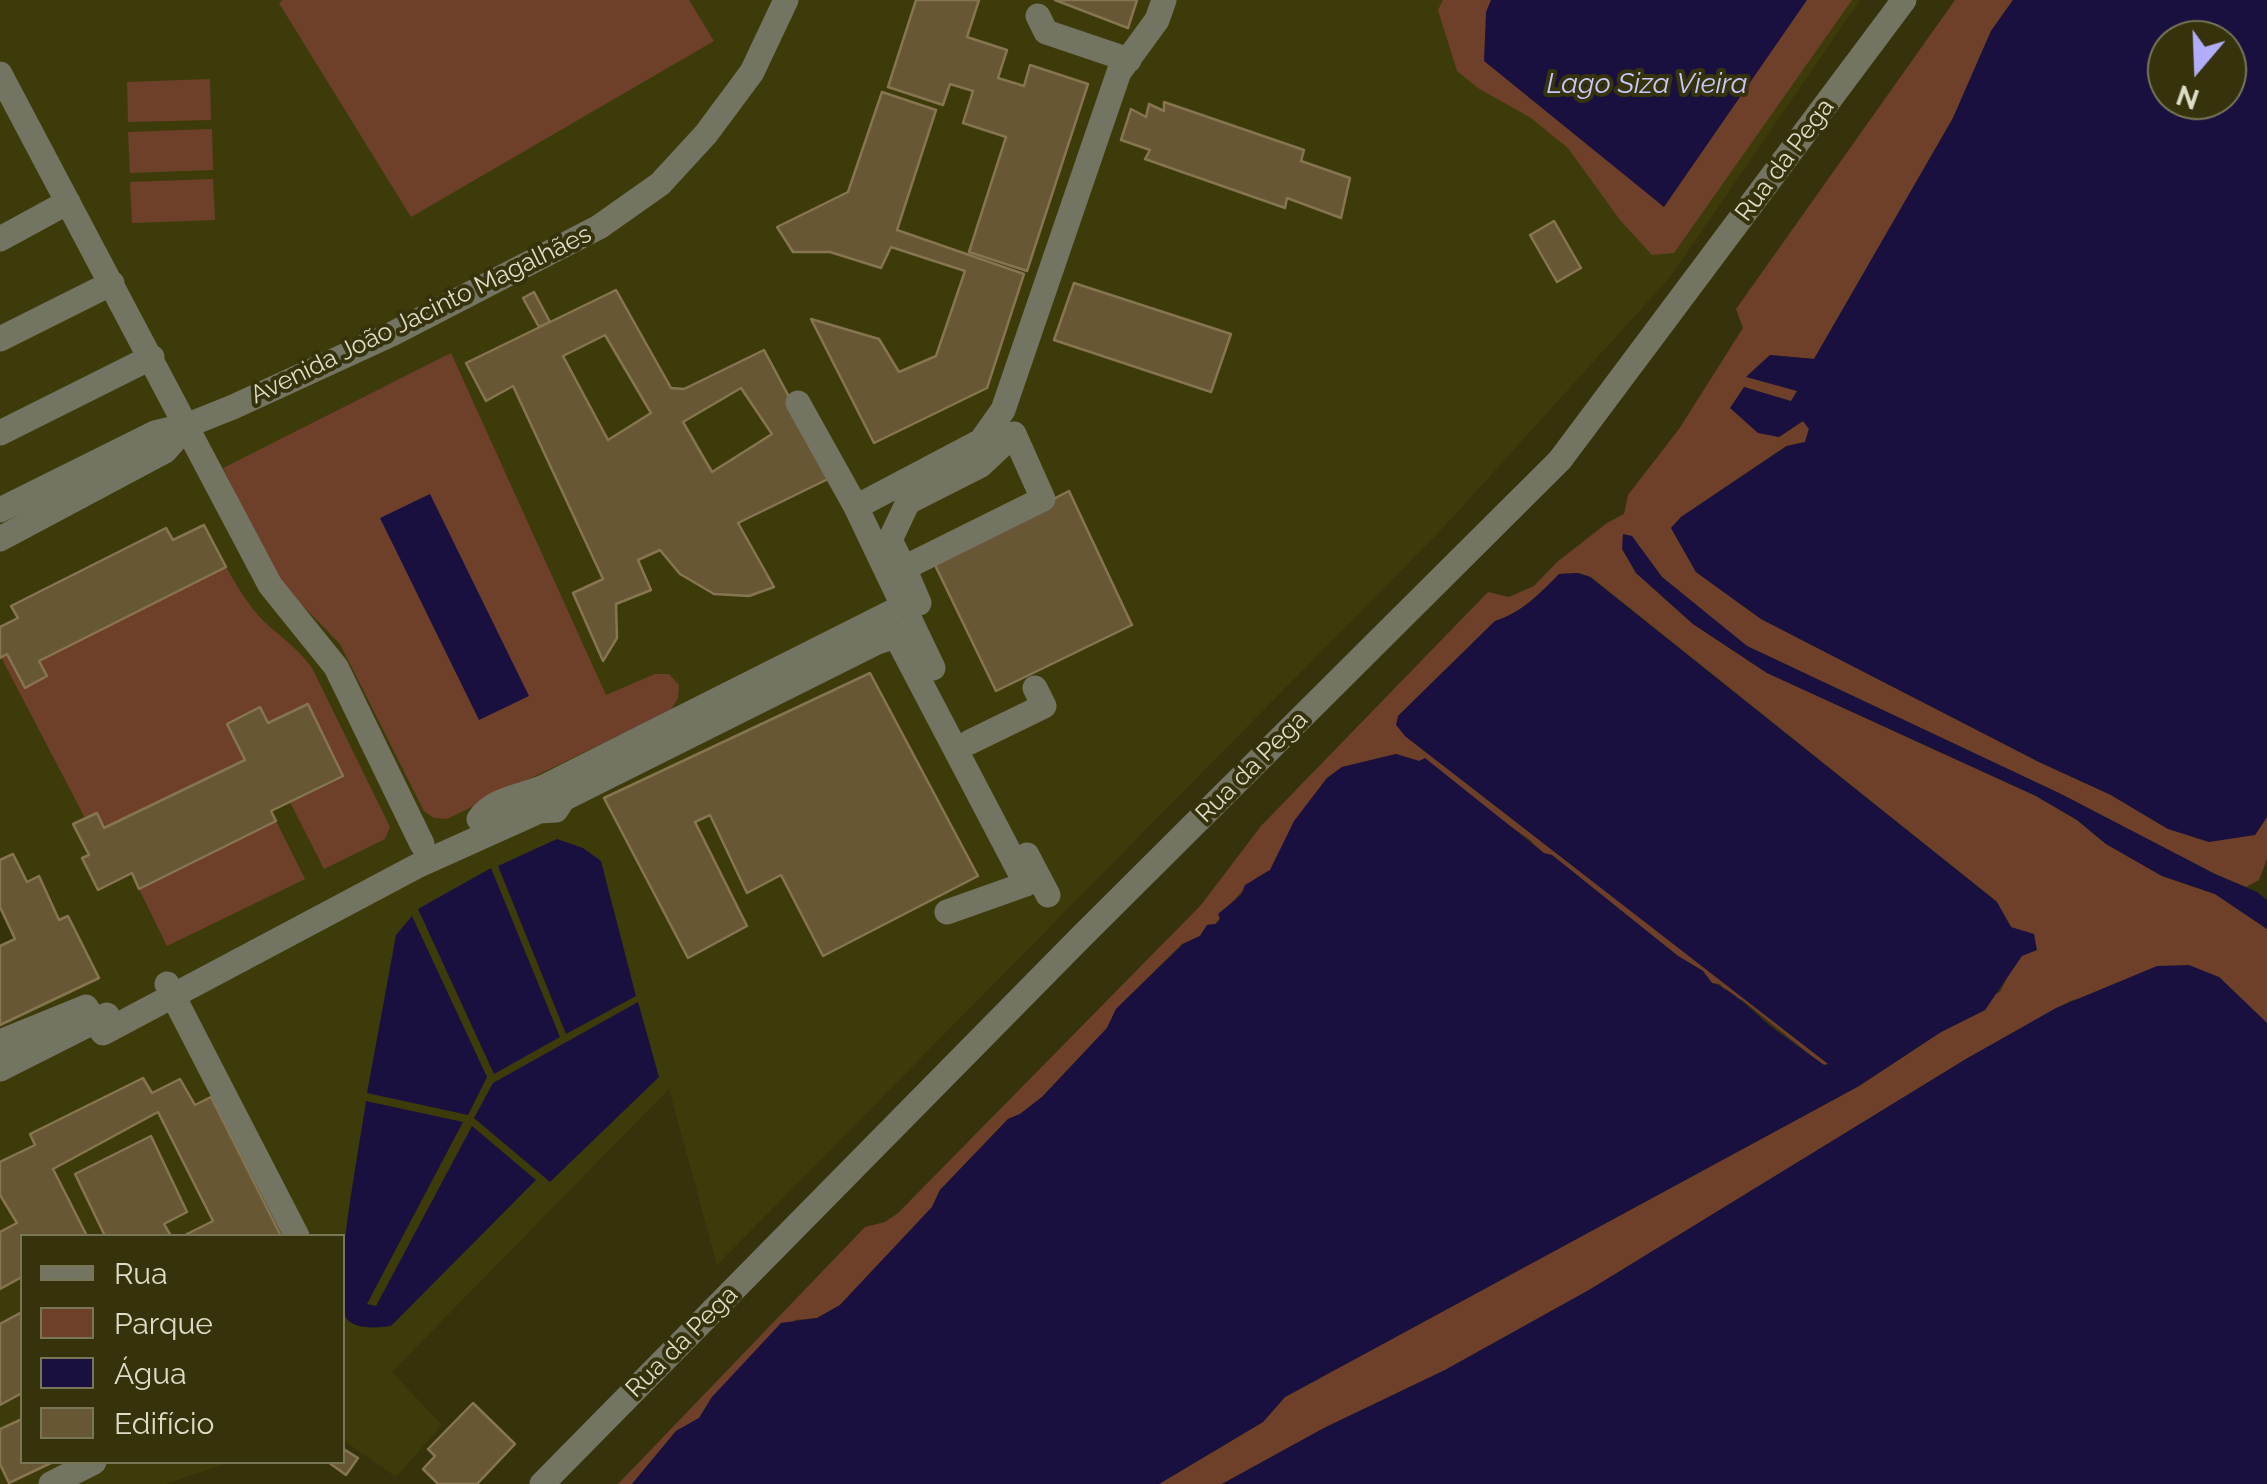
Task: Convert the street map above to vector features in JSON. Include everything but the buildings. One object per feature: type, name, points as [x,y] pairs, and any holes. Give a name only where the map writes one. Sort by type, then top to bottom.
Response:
[{"type":"street","name":"Avenida João Jacinto Magalhães","points":[[0,510],[155,434],[188,426],[392,334],[598,228],[660,184],[706,134],[752,72],[786,0]]},
{"type":"street","points":[[856,508],[982,441],[1004,410],[1119,72],[1157,20],[1164,0]]},
{"type":"street","name":"Rua da Pega","points":[[542,1484],[1066,952],[1560,460],[1904,0]]},
{"type":"street","points":[[1038,16],[1046,32],[1129,60]]},
{"type":"street","points":[[0,74],[270,586],[336,668],[422,844]]},
{"type":"street","points":[[0,239],[68,202]]},
{"type":"street","points":[[0,339],[112,283]]},
{"type":"street","points":[[0,433],[152,357]]},
{"type":"street","points":[[914,612],[904,568],[890,540],[896,521],[908,502],[981,466],[1014,434],[1027,395]]},
{"type":"street","points":[[798,404],[914,612],[1037,889]]},
{"type":"street","name":"Avenida João Jacinto Magalhães","points":[[0,538],[165,451],[188,426]]},
{"type":"street","points":[[904,568],[1043,499],[1014,434]]},
{"type":"street","points":[[856,508],[896,521]]},
{"type":"street","points":[[0,1042],[86,1006],[102,1033],[422,844],[479,819],[486,809],[518,794],[532,793],[914,612]]},
{"type":"street","points":[[171,990],[419,864],[540,811],[556,810],[562,799],[896,636],[1037,889]]},
{"type":"street","points":[[970,742],[1044,706],[1035,688]]},
{"type":"street","points":[[948,912],[1037,889]]},
{"type":"street","points":[[171,990],[296,1234]]},
{"type":"street","points":[[0,1069],[95,1022]]},
{"type":"street","points":[[51,1484],[90,1464]]},
{"type":"shaded area","points":[[0,0],[1860,0],[1671,276],[1443,528],[717,1265],[669,1089],[392,1372],[442,1425],[396,1477],[345,1441],[345,1234],[20,1234],[20,1464],[225,1464],[165,1484],[0,1484],[0,946],[14,938],[0,907]]},
{"type":"green space","points":[[689,0],[714,41],[411,217],[279,3]]},
{"type":"green space","name":"Lago Siza Vieira","points":[[1443,0],[1852,0],[1674,253],[1652,255],[1620,220],[1568,148],[1531,118],[1478,88],[1457,71],[1438,10]]},
{"type":"green space","points":[[1955,0],[2013,0],[1991,31],[1953,118],[1814,359],[1770,355],[1747,376],[1798,391],[1791,402],[1744,387],[1758,432],[1779,437],[1803,421],[1809,428],[1805,442],[1786,446],[1681,517],[1671,528],[1696,572],[1761,619],[2111,795],[2168,829],[2255,835],[2267,817],[2267,859],[2259,880],[2246,887],[2215,874],[2061,794],[1747,646],[1662,577],[1632,537],[1636,573],[1693,624],[1767,673],[2036,796],[2077,820],[2106,844],[2162,876],[2215,894],[2267,929],[2267,1023],[2219,977],[2097,993],[2070,1001],[1966,1059],[1589,1290],[1445,1370],[1324,1428],[1222,1484],[1159,1484],[1263,1422],[1285,1397],[1859,1086],[1941,1032],[1985,1010],[2009,974],[2011,927],[1996,901],[1591,577],[1560,574],[1522,607],[1495,621],[1398,716],[1405,736],[1829,1064],[1813,1057],[1742,1000],[1728,995],[1720,984],[1712,983],[1703,971],[1678,956],[1552,855],[1544,854],[1419,761],[1396,754],[1342,767],[1327,778],[1295,821],[1270,871],[1247,886],[1215,924],[1207,925],[1200,936],[1182,944],[1116,1009],[1107,1028],[1042,1097],[1008,1119],[840,1305],[817,1318],[795,1320],[712,1397],[699,1418],[676,1431],[632,1484],[618,1484],[865,1227],[885,1222],[898,1213],[1201,905],[1261,826],[1488,592],[1509,597],[1534,586],[1557,562],[1624,514],[1628,495],[1679,429],[1743,328],[1736,309]]},
{"type":"green space","points":[[210,79],[211,120],[128,122],[127,82]]},
{"type":"green space","points":[[212,129],[213,170],[130,173],[128,132]]},
{"type":"green space","points":[[213,179],[215,220],[132,223],[130,182]]},
{"type":"green space","points":[[451,353],[606,695],[655,674],[669,674],[679,685],[678,698],[671,710],[447,819],[434,818],[424,811],[340,644],[275,577],[223,468]]},
{"type":"green space","points":[[226,567],[257,614],[312,668],[390,827],[385,839],[324,869],[290,802],[268,723],[260,708],[228,724],[245,760],[104,828],[97,813],[85,818],[1,657],[7,654],[25,687],[47,677],[39,661]]},
{"type":"green space","points":[[276,821],[305,879],[167,946],[139,889]]},
{"type":"water","name":"Lago Siza Vieira","points":[[1491,0],[1807,0],[1664,207],[1484,61],[1486,12]]},
{"type":"water","points":[[2013,0],[2267,0],[2267,817],[2255,835],[2209,842],[2168,829],[2111,795],[1761,619],[1696,572],[1671,528],[1681,517],[1787,446],[1805,442],[1809,429],[1803,421],[1779,437],[1758,433],[1730,408],[1744,387],[1791,401],[1797,391],[1746,377],[1770,355],[1814,359],[1953,118],[1991,31]]},
{"type":"water","points":[[430,494],[529,696],[479,720],[380,518]]},
{"type":"water","points":[[1623,534],[1632,536],[1662,577],[1747,646],[2061,794],[2257,892],[2267,900],[2267,929],[2215,894],[2162,876],[2106,844],[2077,820],[2036,796],[1767,673],[1693,624],[1636,573],[1622,549]]},
{"type":"water","points":[[1559,574],[1590,577],[1997,902],[2011,927],[2034,934],[2037,950],[2022,956],[1985,1010],[1941,1032],[1859,1086],[1285,1397],[1263,1422],[1159,1484],[632,1484],[676,1431],[699,1418],[712,1397],[781,1323],[817,1318],[840,1305],[1008,1119],[1042,1097],[1107,1028],[1116,1009],[1183,944],[1200,936],[1207,925],[1216,924],[1218,914],[1241,895],[1245,885],[1270,870],[1294,821],[1327,778],[1342,767],[1396,754],[1419,761],[1425,758],[1678,956],[1703,971],[1712,983],[1824,1065],[1828,1064],[1405,736],[1396,725],[1398,716],[1495,621],[1522,607]]},
{"type":"water","points":[[557,839],[583,848],[601,861],[636,996],[566,1034],[498,866]]},
{"type":"water","points":[[491,868],[560,1037],[494,1074],[418,909]]},
{"type":"water","points":[[412,916],[487,1077],[468,1115],[367,1093],[396,935]]},
{"type":"water","points":[[2189,965],[2219,977],[2267,1023],[2267,1484],[1222,1484],[1324,1428],[1445,1370],[1589,1290],[2056,1008],[2157,966]]},
{"type":"water","points":[[638,1002],[659,1077],[550,1182],[474,1118],[493,1083]]},
{"type":"water","points":[[366,1101],[463,1122],[367,1304],[376,1306],[472,1126],[536,1180],[391,1326],[364,1327],[346,1318],[345,1243]]}]
